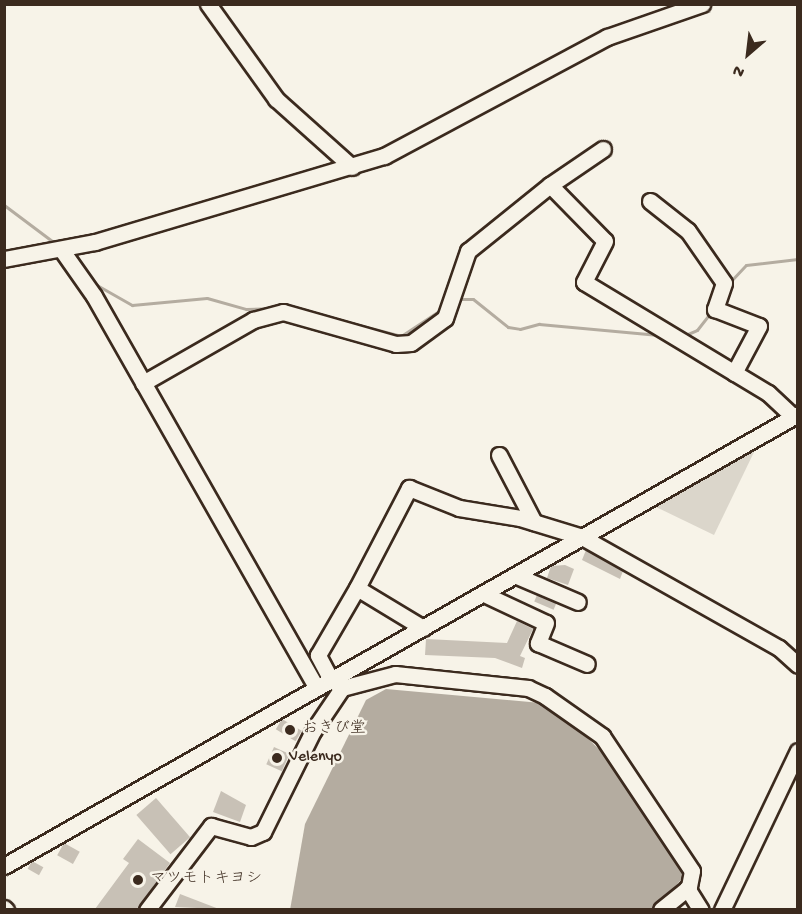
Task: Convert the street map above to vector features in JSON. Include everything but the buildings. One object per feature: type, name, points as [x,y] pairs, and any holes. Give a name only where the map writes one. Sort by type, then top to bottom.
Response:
[{"type":"street","points":[[208,4],[276,99],[352,167]]},
{"type":"street","points":[[4,259],[62,249],[384,156],[608,38],[702,4]]},
{"type":"street","points":[[143,383],[253,320],[283,312],[396,344],[411,343],[445,318],[468,251],[550,185],[603,149]]},
{"type":"street","points":[[147,909],[211,826],[251,837],[263,832],[336,683],[423,628],[795,415],[768,393],[584,282],[605,241],[550,185]]},
{"type":"street","points":[[650,201],[688,231],[724,283],[715,309],[759,326],[734,373]]},
{"type":"street","points":[[62,249],[94,296],[316,686]]},
{"type":"street","points":[[499,455],[534,522]]},
{"type":"street","points":[[336,683],[318,655],[357,588],[409,488],[459,508],[534,522],[582,537],[779,648],[798,665]]},
{"type":"street","points":[[517,576],[578,602]]},
{"type":"street","points":[[357,588],[423,628]]},
{"type":"street","points":[[484,594],[546,623],[537,643],[588,664]]},
{"type":"street","points":[[4,866],[316,686],[395,674],[528,688],[545,696],[602,736],[692,871],[687,888],[661,909]]},
{"type":"street","points":[[722,909],[798,751]]},
{"type":"street","points":[[687,888],[701,909]]},
{"type":"shaded area","points":[[755,450],[714,535],[654,506]]},
{"type":"shaded area","points":[[386,689],[541,703],[567,718],[614,764],[686,874],[656,909],[290,910],[305,824],[366,700]]},
{"type":"waterway","points":[[4,205],[56,244]]},
{"type":"waterway","points":[[730,282],[746,265],[798,259]]},
{"type":"waterway","points":[[87,273],[95,284],[132,305],[207,298],[246,309],[271,308]]},
{"type":"waterway","points":[[458,299],[473,299],[508,327],[520,329],[539,324],[658,335]]},
{"type":"waterway","points":[[290,307],[401,336],[442,309]]},
{"type":"waterway","points":[[683,336],[697,330],[711,312]]},
{"type":"place","name":"おきび堂","points":[[290,730]]},
{"type":"place","name":"Velenyo","points":[[277,758]]},
{"type":"place","name":"マツモトキヨシ","points":[[138,880]]}]
